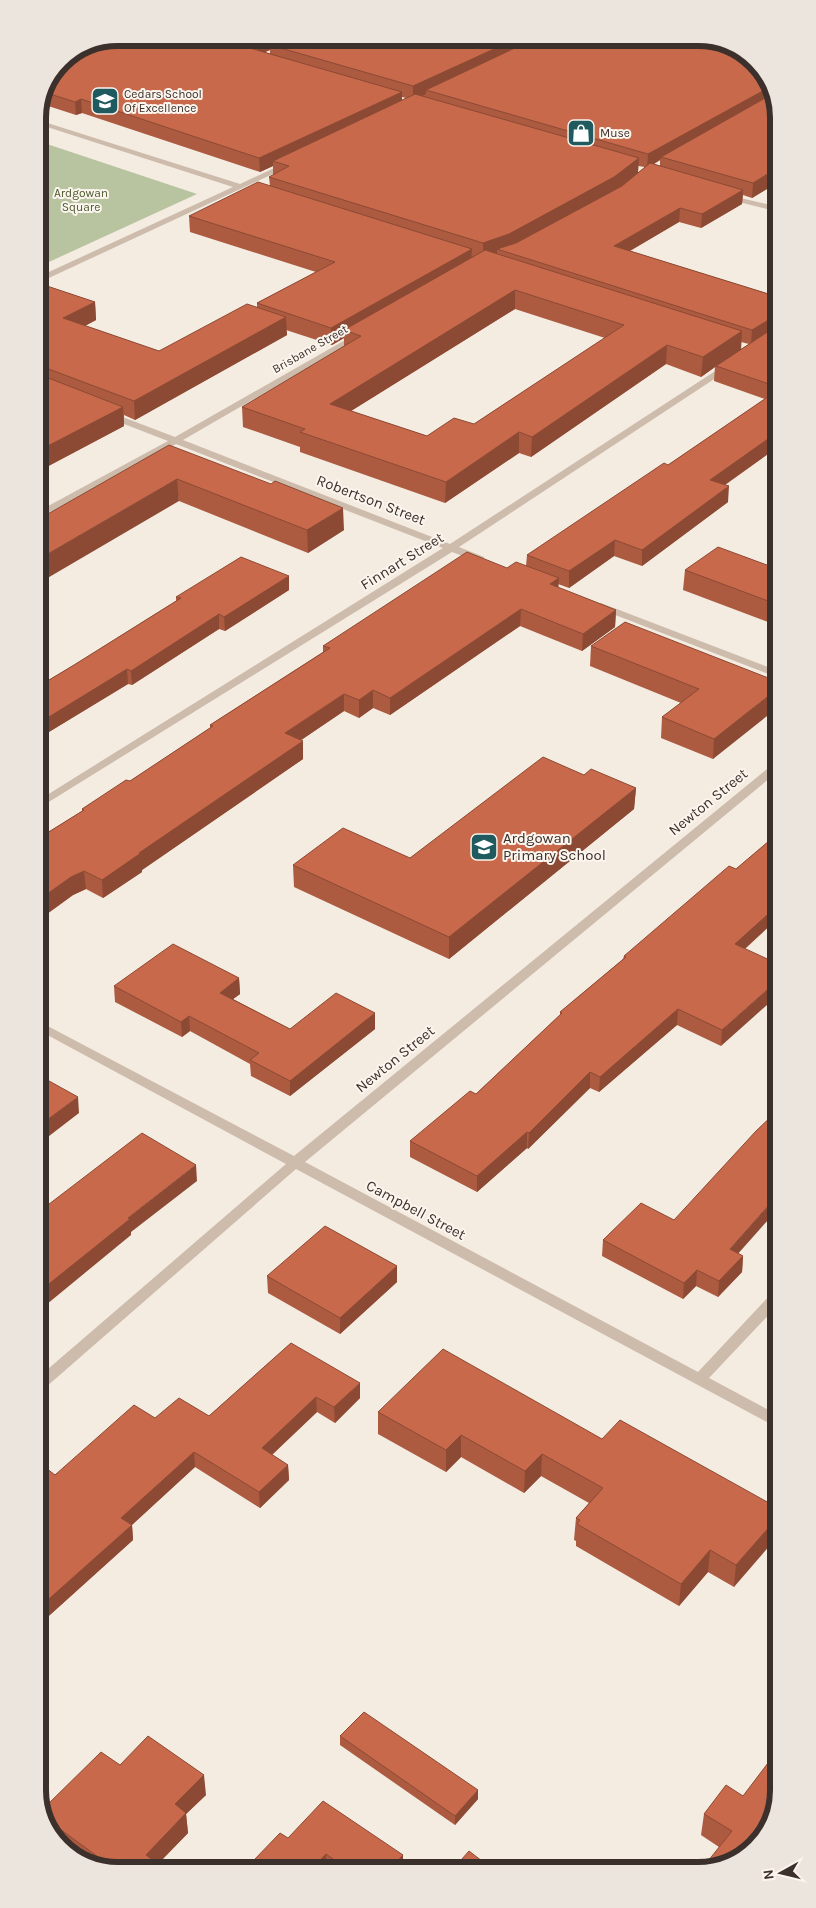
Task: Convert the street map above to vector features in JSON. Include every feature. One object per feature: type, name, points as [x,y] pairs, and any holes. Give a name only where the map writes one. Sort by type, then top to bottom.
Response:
[{"type":"street","points":[[46,125],[250,190]]},
{"type":"street","points":[[46,276],[292,162]]},
{"type":"street","points":[[720,194],[770,208]]},
{"type":"street","name":"Brisbane Street","points":[[46,511],[175,441],[363,333]]},
{"type":"street","name":"Finnart Street","points":[[46,801],[452,548],[736,361]]},
{"type":"street","name":"Robertson Street","points":[[102,412],[488,562]]},
{"type":"street","points":[[590,602],[770,672]]},
{"type":"street","name":"Newton Street","points":[[46,1379],[295,1163],[770,772]]},
{"type":"street","name":"Campbell Street","points":[[46,1029],[770,1418]]},
{"type":"street","points":[[699,1380],[770,1304]]},
{"type":"green space","name":"Ardgowan Square","points":[[46,144],[197,194],[46,263]]},
{"type":"building","points":[[119,46],[243,46],[402,92],[259,158],[81,99],[75,102],[51,94],[61,75],[82,56],[104,48]]},
{"type":"building","points":[[273,46],[500,46],[413,86]]},
{"type":"building","points":[[519,46],[702,46],[721,50],[741,61],[749,67],[764,90],[648,154],[426,90]]},
{"type":"building","points":[[415,94],[639,158],[614,177],[509,234],[483,243],[269,177],[289,166],[273,161]]},
{"type":"building","points":[[766,97],[770,119],[770,172],[753,183],[661,157]]},
{"type":"building","points":[[650,163],[743,190],[702,214],[680,208],[614,246],[770,294],[770,319],[752,330],[497,249],[516,243],[622,186]]},
{"type":"building","points":[[258,182],[472,249],[331,328],[257,303],[335,262],[189,216]]},
{"type":"building","points":[[485,250],[742,331],[703,357],[667,345],[532,437],[519,432],[446,482],[300,432],[305,429],[242,407],[361,336],[344,330]],"holes":[[[515,290],[624,325],[474,424],[454,418],[427,436],[330,404]]]},
{"type":"building","points":[[46,286],[95,302],[63,318],[159,351],[247,304],[286,317],[134,401],[46,368]]},
{"type":"building","points":[[770,330],[770,384],[716,366]]},
{"type":"building","points":[[46,377],[123,407],[46,447]]},
{"type":"building","points":[[770,395],[770,438],[710,480],[729,486],[642,550],[615,540],[569,571],[527,555],[664,463],[668,465]]},
{"type":"building","points":[[169,445],[271,484],[275,481],[343,508],[307,530],[177,479],[46,555],[46,515]]},
{"type":"building","points":[[718,547],[770,566],[770,602],[685,570]]},
{"type":"building","points":[[467,552],[507,568],[516,562],[559,578],[550,584],[616,610],[583,634],[521,609],[390,698],[373,690],[359,700],[344,694],[285,733],[303,741],[102,880],[84,871],[71,877],[46,895],[46,834],[84,810],[82,809],[126,780],[130,781],[213,726],[210,725],[330,648],[323,646]]},
{"type":"building","points":[[241,557],[289,576],[224,617],[219,614],[131,671],[127,669],[46,719],[46,682],[181,598],[176,597]]},
{"type":"building","points":[[625,622],[770,679],[770,695],[714,739],[662,717],[699,689],[591,646]]},
{"type":"building","name":"Ardgowan Primary School","points":[[543,757],[584,775],[591,769],[636,788],[449,937],[293,865],[343,828],[410,858]]},
{"type":"building","points":[[770,840],[770,912],[735,944],[770,960],[770,987],[722,1030],[678,1009],[600,1077],[590,1072],[529,1133],[527,1132],[477,1176],[410,1141],[470,1091],[476,1094],[562,1013],[560,1012],[626,957],[624,956],[729,866],[736,869]]},
{"type":"building","points":[[173,944],[239,978],[220,993],[290,1029],[336,993],[375,1013],[290,1081],[250,1060],[259,1053],[189,1016],[181,1022],[114,986]]},
{"type":"building","points":[[46,1079],[78,1097],[46,1121]]},
{"type":"building","points":[[770,1118],[770,1204],[730,1249],[743,1256],[719,1281],[697,1270],[684,1283],[603,1240],[641,1203],[674,1220]]},
{"type":"building","points":[[142,1133],[196,1165],[128,1218],[130,1219],[46,1286],[46,1206]]},
{"type":"building","points":[[325,1226],[397,1266],[340,1318],[267,1276]]},
{"type":"building","points":[[291,1343],[360,1383],[334,1407],[316,1397],[262,1448],[288,1465],[259,1492],[194,1452],[121,1518],[132,1525],[46,1602],[46,1468],[55,1475],[134,1405],[155,1418],[179,1398],[209,1416]]},
{"type":"building","points":[[443,1349],[602,1439],[620,1420],[770,1504],[770,1526],[736,1565],[710,1550],[681,1584],[577,1524],[580,1520],[576,1518],[603,1488],[542,1454],[525,1471],[461,1435],[446,1450],[378,1412]]},
{"type":"building","points":[[364,1712],[478,1790],[455,1816],[340,1736]]},
{"type":"building","points":[[148,1736],[204,1775],[175,1804],[186,1813],[146,1855],[155,1862],[114,1862],[102,1859],[56,1826],[50,1813],[48,1804],[101,1752],[120,1765]]},
{"type":"building","points":[[768,1763],[770,1764],[769,1799],[766,1813],[760,1826],[738,1850],[721,1858],[708,1860],[732,1831],[704,1814],[726,1785],[743,1796]]},
{"type":"building","points":[[323,1801],[403,1855],[397,1862],[337,1862],[326,1854],[319,1862],[257,1862],[254,1860],[280,1833],[288,1838]]},
{"type":"building","points":[[469,1851],[483,1862],[459,1862]]},
{"type":"place","name":"Cedars School Of Excellence","points":[[105,101]]},
{"type":"place","name":"Muse","points":[[581,133]]},
{"type":"place","name":"Ardgowan Primary School","points":[[484,847]]}]
